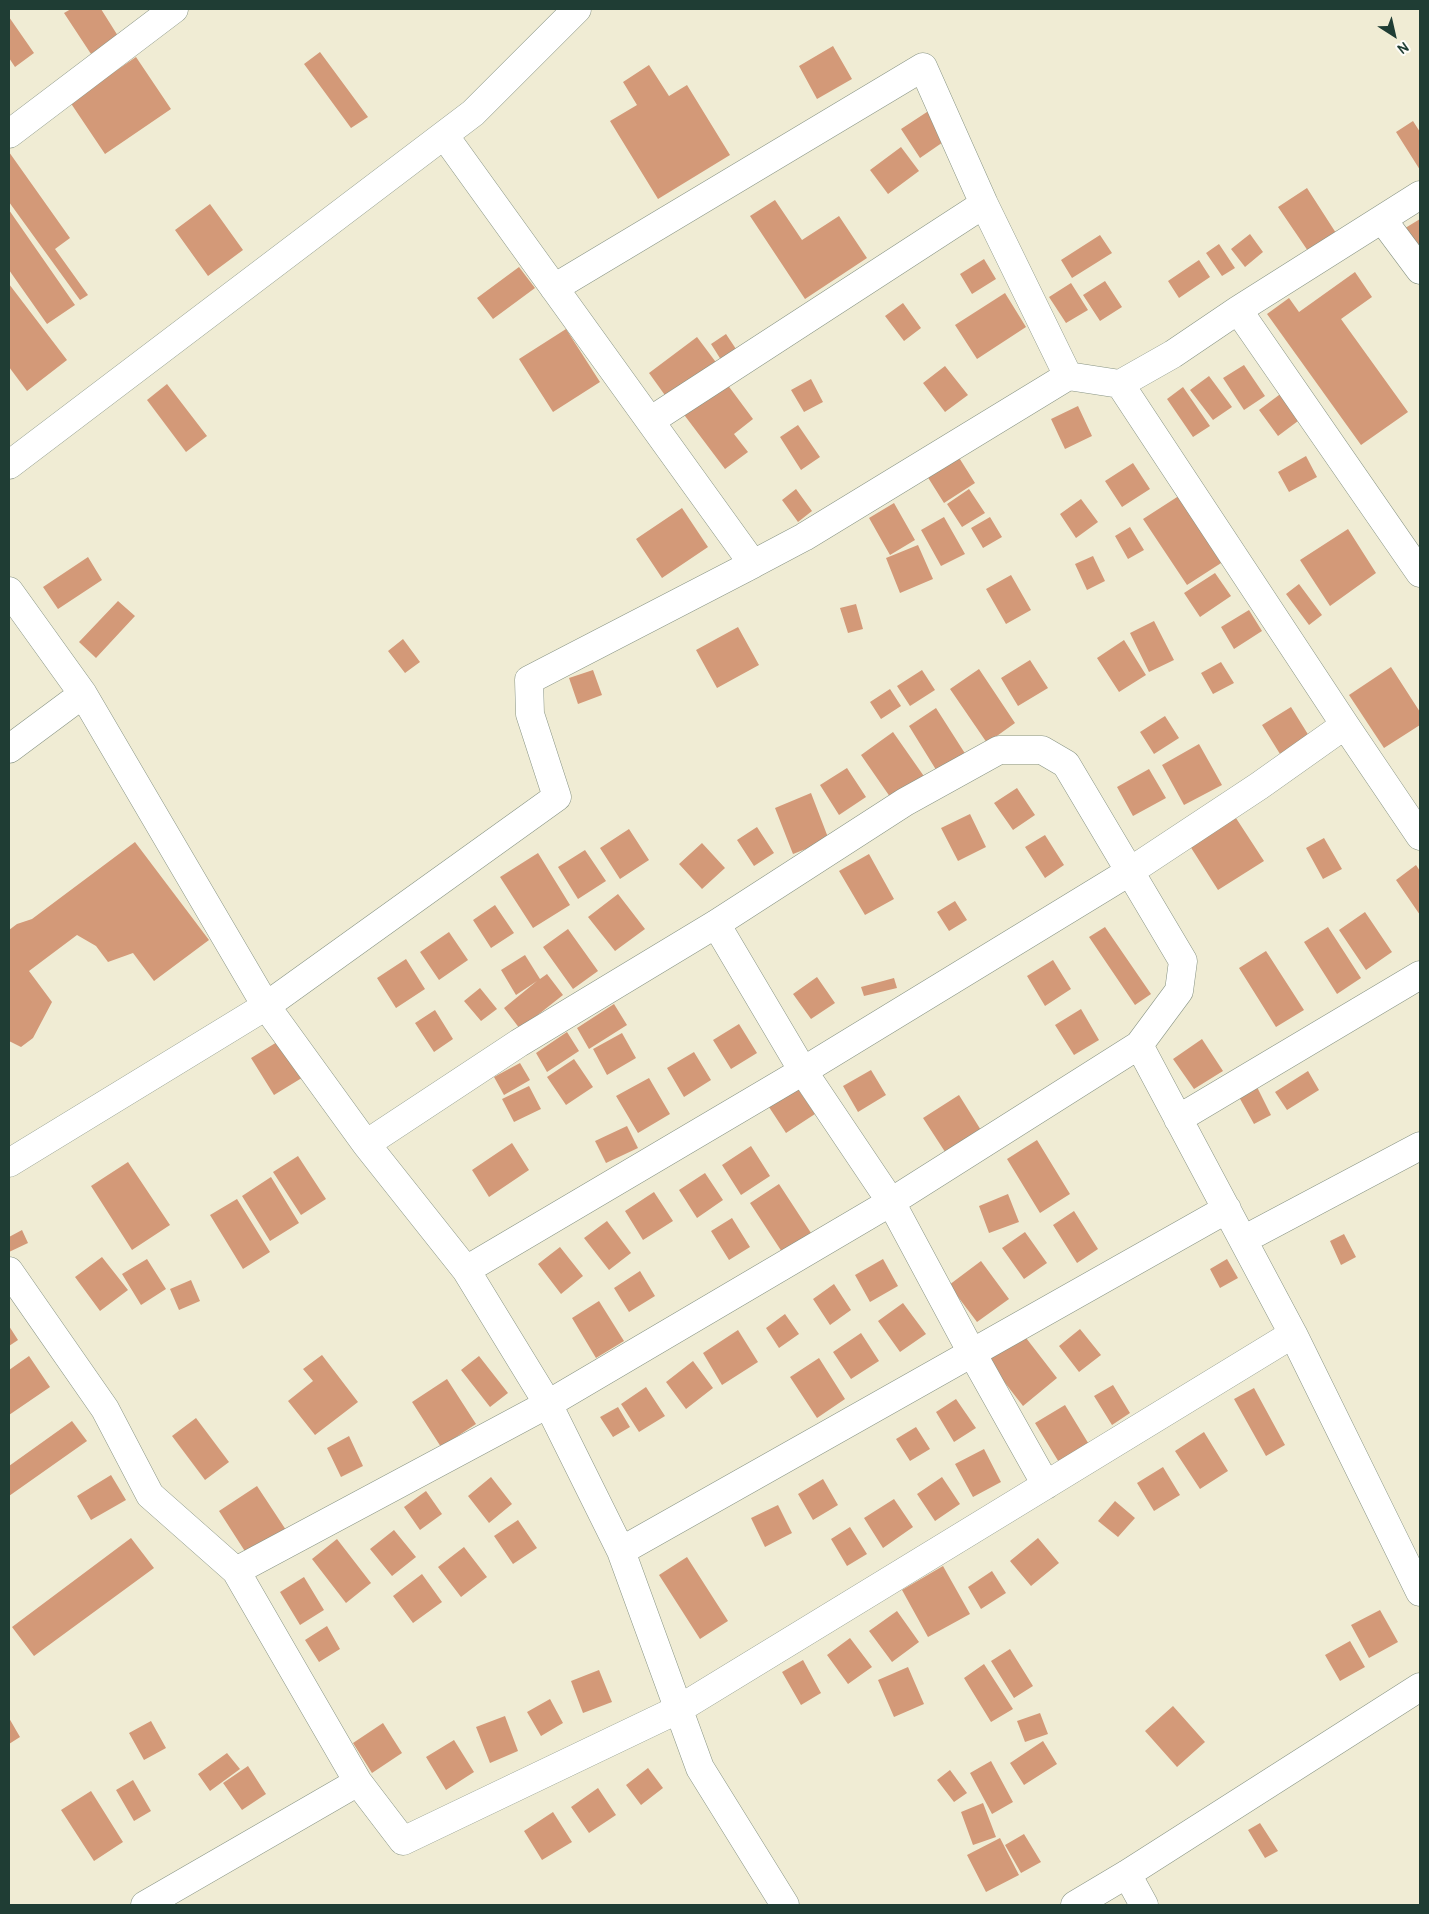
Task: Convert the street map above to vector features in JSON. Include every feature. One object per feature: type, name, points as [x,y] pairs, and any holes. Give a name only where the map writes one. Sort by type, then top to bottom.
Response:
[{"type":"street","points":[[9,134],[174,9]]},
{"type":"street","points":[[9,465],[473,113],[577,9]]},
{"type":"street","points":[[554,288],[923,67],[984,204],[1068,376]]},
{"type":"street","points":[[444,135],[753,564]]},
{"type":"street","points":[[9,1163],[266,1006],[557,797],[530,714],[529,680],[804,537],[1068,376],[1120,384],[1173,354],[1238,310],[1420,195]]},
{"type":"street","points":[[650,421],[984,204]]},
{"type":"street","points":[[1382,219],[1420,270]]},
{"type":"street","points":[[1238,310],[1420,573]]},
{"type":"street","points":[[1120,384],[1345,726],[1420,836]]},
{"type":"street","points":[[9,591],[84,694],[266,1006],[366,1144],[466,1270],[548,1404],[621,1552],[700,1768],[785,1905]]},
{"type":"street","points":[[9,749],[84,694]]},
{"type":"street","points":[[466,1270],[803,1071],[1129,872],[1259,786],[1345,726]]},
{"type":"street","points":[[236,1571],[548,1404],[891,1202],[1139,1045],[1180,992],[1183,961],[1066,764],[1042,750],[1000,750],[905,802],[716,924],[519,1043],[366,1144]]},
{"type":"street","points":[[716,924],[803,1071],[891,1202],[1046,1485]]},
{"type":"street","points":[[1178,1119],[1420,975]]},
{"type":"street","points":[[1139,1045],[1293,1334],[1420,1592]]},
{"type":"street","points":[[1243,1240],[1420,1146]]},
{"type":"street","points":[[621,1552],[1227,1209]]},
{"type":"street","points":[[9,1272],[105,1409],[150,1496],[236,1571],[358,1782],[403,1841],[679,1709],[1293,1334]]},
{"type":"street","points":[[1075,1905],[1127,1874],[1420,1687]]},
{"type":"street","points":[[145,1905],[358,1782]]},
{"type":"street","points":[[1127,1874],[1144,1905]]},
{"type":"building","points":[[71,9],[101,9],[118,36],[91,54],[64,13]]},
{"type":"building","points":[[9,17],[34,53],[15,67],[9,58]]},
{"type":"building","points":[[833,46],[852,79],[817,99],[799,66]]},
{"type":"building","points":[[320,52],[368,117],[351,128],[304,64]]},
{"type":"building","points":[[136,57],[171,109],[105,154],[70,102]]},
{"type":"building","points":[[649,65],[669,96],[687,85],[730,155],[658,199],[610,121],[637,105],[623,82]]},
{"type":"building","points":[[930,110],[949,138],[920,158],[901,129]]},
{"type":"building","points":[[1413,121],[1420,132],[1420,170],[1396,132]]},
{"type":"building","points":[[901,147],[919,171],[888,194],[870,170]]},
{"type":"building","points":[[9,152],[70,238],[55,249],[88,295],[80,300],[9,202]]},
{"type":"building","points":[[1307,188],[1336,233],[1308,251],[1278,207]]},
{"type":"building","points":[[775,200],[802,240],[839,216],[867,258],[805,299],[750,216]]},
{"type":"building","points":[[210,204],[243,250],[208,276],[175,230]]},
{"type":"building","points":[[9,210],[75,305],[47,324],[9,270]]},
{"type":"building","points":[[1420,219],[1420,259],[1402,230]]},
{"type":"building","points":[[1250,234],[1263,252],[1245,267],[1231,249]]},
{"type":"building","points":[[1100,235],[1112,253],[1072,278],[1061,260]]},
{"type":"building","points":[[1219,244],[1235,268],[1222,276],[1206,253]]},
{"type":"building","points":[[984,259],[996,279],[972,294],[960,274]]},
{"type":"building","points":[[1199,260],[1210,277],[1179,298],[1168,281]]},
{"type":"building","points":[[519,267],[535,288],[493,319],[477,298]]},
{"type":"building","points":[[1355,272],[1372,297],[1341,319],[1408,412],[1361,445],[1267,314],[1289,298],[1299,312]]},
{"type":"building","points":[[1105,281],[1122,307],[1100,321],[1083,295]]},
{"type":"building","points":[[1071,283],[1088,310],[1066,323],[1049,297]]},
{"type":"building","points":[[9,284],[67,360],[27,391],[9,367]]},
{"type":"building","points":[[1005,293],[1026,327],[977,359],[955,325]]},
{"type":"building","points":[[903,303],[921,328],[904,341],[885,316]]},
{"type":"building","points":[[566,329],[600,382],[553,412],[519,359]]},
{"type":"building","points":[[726,334],[738,352],[723,363],[711,344]]},
{"type":"building","points":[[697,337],[721,369],[672,405],[649,373]]},
{"type":"building","points":[[1244,365],[1265,396],[1244,410],[1223,378]]},
{"type":"building","points":[[945,366],[968,395],[945,412],[923,383]]},
{"type":"building","points":[[1209,376],[1232,407],[1213,420],[1190,390]]},
{"type":"building","points":[[811,379],[823,402],[804,412],[791,390]]},
{"type":"building","points":[[724,380],[753,419],[734,434],[748,452],[725,469],[682,412]]},
{"type":"building","points":[[167,384],[207,436],[186,452],[147,400]]},
{"type":"building","points":[[1183,387],[1210,426],[1193,437],[1167,399]]},
{"type":"building","points":[[1283,392],[1302,418],[1278,436],[1259,410]]},
{"type":"building","points":[[1078,406],[1092,436],[1065,449],[1051,419]]},
{"type":"building","points":[[798,425],[820,457],[801,470],[780,437]]},
{"type":"building","points":[[958,456],[975,483],[944,503],[927,476]]},
{"type":"building","points":[[1306,456],[1317,477],[1289,492],[1278,472]]},
{"type":"building","points":[[1133,463],[1150,489],[1122,507],[1105,481]]},
{"type":"building","points":[[796,489],[812,511],[798,522],[782,500]]},
{"type":"building","points":[[969,489],[985,513],[962,527],[947,504]]},
{"type":"building","points":[[1188,490],[1232,556],[1187,585],[1143,519]]},
{"type":"building","points":[[1081,499],[1098,522],[1076,538],[1060,514]]},
{"type":"building","points":[[894,503],[915,540],[890,555],[869,518]]},
{"type":"building","points":[[682,508],[708,547],[662,578],[636,539]]},
{"type":"building","points":[[944,517],[965,554],[941,566],[921,530]]},
{"type":"building","points":[[990,517],[1002,537],[983,548],[971,528]]},
{"type":"building","points":[[1130,527],[1144,550],[1128,559],[1115,536]]},
{"type":"building","points":[[1348,529],[1376,573],[1330,606],[1300,560]]},
{"type":"building","points":[[918,545],[933,579],[900,593],[886,558]]},
{"type":"building","points":[[1093,556],[1105,581],[1087,590],[1075,564]]},
{"type":"building","points":[[88,557],[102,580],[58,609],[43,587]]},
{"type":"building","points":[[1215,573],[1231,596],[1200,617],[1184,593]]},
{"type":"building","points":[[1011,575],[1031,610],[1006,624],[986,589]]},
{"type":"building","points":[[1299,584],[1322,615],[1309,625],[1286,594]]},
{"type":"building","points":[[118,601],[135,616],[96,658],[79,642]]},
{"type":"building","points":[[856,604],[863,629],[848,633],[840,608]]},
{"type":"building","points":[[1249,610],[1262,631],[1234,649],[1221,627]]},
{"type":"building","points":[[1154,621],[1174,660],[1149,672],[1130,633]]},
{"type":"building","points":[[738,627],[759,665],[717,688],[696,650]]},
{"type":"building","points":[[403,639],[420,662],[405,673],[388,651]]},
{"type":"building","points":[[1124,640],[1146,675],[1119,692],[1097,658]]},
{"type":"building","points":[[1030,660],[1048,688],[1018,706],[1001,678]]},
{"type":"building","points":[[1221,662],[1234,683],[1213,694],[1201,673]]},
{"type":"building","points":[[1391,667],[1420,712],[1420,725],[1384,748],[1349,695]]},
{"type":"building","points":[[979,669],[1015,723],[987,743],[950,689]]},
{"type":"building","points":[[593,670],[602,695],[578,704],[569,678]]},
{"type":"building","points":[[922,670],[935,690],[910,706],[897,686]]},
{"type":"building","points":[[890,689],[901,706],[881,719],[870,702]]},
{"type":"building","points":[[1291,707],[1309,736],[1280,754],[1262,725]]},
{"type":"building","points":[[936,708],[966,755],[938,773],[909,726]]},
{"type":"building","points":[[1165,716],[1179,738],[1154,754],[1140,732]]},
{"type":"building","points":[[893,732],[928,782],[895,804],[861,755]]},
{"type":"building","points":[[1199,744],[1222,785],[1184,805],[1162,765]]},
{"type":"building","points":[[847,768],[866,797],[839,815],[820,785]]},
{"type":"building","points":[[1149,769],[1166,798],[1133,816],[1117,787]]},
{"type":"building","points":[[1017,788],[1035,815],[1013,830],[994,803]]},
{"type":"building","points":[[811,793],[829,840],[793,854],[775,808]]},
{"type":"building","points":[[970,814],[986,847],[958,861],[941,828]]},
{"type":"building","points":[[1234,815],[1264,861],[1218,890],[1188,843]]},
{"type":"building","points":[[757,827],[774,853],[754,866],[737,840]]},
{"type":"building","points":[[629,829],[649,860],[620,879],[600,848]]},
{"type":"building","points":[[1045,835],[1064,865],[1045,878],[1025,847]]},
{"type":"building","points":[[1324,838],[1342,869],[1323,879],[1306,848]]},
{"type":"building","points":[[135,842],[209,940],[154,981],[133,953],[108,962],[96,946],[77,935],[29,971],[52,1002],[33,1038],[21,1047],[9,1041],[9,930],[17,924],[32,919]]},
{"type":"building","points":[[702,843],[725,868],[702,889],[679,864]]},
{"type":"building","points":[[585,850],[606,881],[578,899],[558,867]]},
{"type":"building","points":[[538,853],[570,905],[533,928],[500,877]]},
{"type":"building","points":[[869,854],[894,899],[865,915],[839,871]]},
{"type":"building","points":[[1416,865],[1420,871],[1420,915],[1396,880]]},
{"type":"building","points":[[618,894],[645,929],[615,951],[588,917]]},
{"type":"building","points":[[955,901],[967,920],[949,931],[937,912]]},
{"type":"building","points":[[495,905],[514,933],[491,948],[473,920]]},
{"type":"building","points":[[1365,912],[1392,952],[1366,970],[1339,930]]},
{"type":"building","points":[[1105,927],[1151,994],[1135,1005],[1089,937]]},
{"type":"building","points":[[1328,927],[1361,978],[1337,994],[1304,942]]},
{"type":"building","points":[[568,929],[598,971],[573,989],[543,947]]},
{"type":"building","points":[[449,932],[468,960],[439,980],[420,952]]},
{"type":"building","points":[[1266,951],[1304,1010],[1276,1027],[1239,968]]},
{"type":"building","points":[[525,955],[540,979],[547,974],[563,995],[520,1029],[504,1008],[537,981],[516,995],[501,970]]},
{"type":"building","points":[[406,959],[425,989],[396,1008],[377,978]]},
{"type":"building","points":[[1053,960],[1071,989],[1045,1006],[1027,976]]},
{"type":"building","points":[[817,977],[835,1003],[811,1019],[793,994]]},
{"type":"building","points":[[894,978],[897,988],[864,996],[861,987]]},
{"type":"building","points":[[480,988],[497,1009],[481,1021],[464,1001]]},
{"type":"building","points":[[614,1004],[627,1025],[589,1049],[577,1028]]},
{"type":"building","points":[[1081,1009],[1099,1040],[1074,1055],[1055,1025]]},
{"type":"building","points":[[435,1010],[453,1039],[434,1052],[415,1023]]},
{"type":"building","points":[[739,1024],[757,1053],[731,1069],[713,1040]]},
{"type":"building","points":[[567,1032],[579,1051],[547,1072],[536,1053]]},
{"type":"building","points":[[622,1033],[636,1058],[607,1075],[593,1049]]},
{"type":"building","points":[[282,1039],[305,1076],[274,1095],[251,1058]]},
{"type":"building","points":[[1202,1039],[1223,1071],[1194,1089],[1173,1059]]},
{"type":"building","points":[[694,1052],[711,1080],[684,1097],[667,1068]]},
{"type":"building","points":[[574,1059],[593,1087],[566,1105],[547,1077]]},
{"type":"building","points":[[520,1063],[530,1080],[504,1095],[494,1077]]},
{"type":"building","points":[[871,1070],[886,1095],[858,1112],[843,1086]]},
{"type":"building","points":[[1308,1071],[1319,1090],[1287,1110],[1275,1092]]},
{"type":"building","points":[[649,1078],[670,1114],[638,1133],[616,1096]]},
{"type":"building","points":[[529,1086],[541,1109],[514,1122],[502,1099]]},
{"type":"building","points":[[796,1086],[815,1114],[786,1133],[767,1104]]},
{"type":"building","points":[[1257,1087],[1271,1115],[1254,1124],[1239,1097]]},
{"type":"building","points":[[959,1095],[984,1135],[949,1158],[923,1118]]},
{"type":"building","points":[[627,1126],[638,1148],[606,1163],[595,1141]]},
{"type":"building","points":[[1037,1140],[1070,1194],[1040,1213],[1007,1159]]},
{"type":"building","points":[[512,1143],[529,1170],[489,1197],[472,1170]]},
{"type":"building","points":[[751,1146],[770,1176],[741,1195],[722,1165]]},
{"type":"building","points":[[298,1156],[326,1199],[301,1215],[273,1172]]},
{"type":"building","points":[[128,1162],[170,1225],[132,1250],[91,1186]]},
{"type":"building","points":[[705,1173],[723,1200],[697,1218],[679,1190]]},
{"type":"building","points":[[271,1177],[299,1223],[270,1241],[242,1196]]},
{"type":"building","points":[[779,1184],[811,1233],[782,1252],[750,1203]]},
{"type":"building","points":[[654,1192],[673,1221],[643,1240],[625,1211]]},
{"type":"building","points":[[1008,1194],[1019,1222],[989,1233],[979,1206]]},
{"type":"building","points":[[237,1199],[270,1252],[243,1269],[210,1215]]},
{"type":"building","points":[[1074,1211],[1098,1249],[1077,1263],[1053,1225]]},
{"type":"building","points":[[732,1218],[750,1247],[729,1260],[711,1231]]},
{"type":"building","points":[[607,1221],[631,1253],[609,1270],[584,1238]]},
{"type":"building","points":[[22,1230],[28,1243],[9,1252],[9,1237]]},
{"type":"building","points":[[1025,1232],[1047,1263],[1024,1279],[1002,1248]]},
{"type":"building","points":[[1344,1234],[1356,1257],[1341,1265],[1330,1241]]},
{"type":"building","points":[[560,1247],[583,1276],[561,1294],[538,1264]]},
{"type":"building","points":[[102,1257],[128,1290],[100,1311],[75,1277]]},
{"type":"building","points":[[147,1259],[166,1289],[141,1305],[122,1274]]},
{"type":"building","points":[[883,1259],[898,1286],[870,1302],[855,1275]]},
{"type":"building","points":[[1227,1259],[1238,1278],[1220,1288],[1210,1269]]},
{"type":"building","points":[[981,1261],[1009,1299],[977,1322],[949,1285]]},
{"type":"building","points":[[640,1271],[655,1296],[629,1312],[614,1288]]},
{"type":"building","points":[[191,1280],[200,1301],[179,1310],[170,1289]]},
{"type":"building","points":[[834,1284],[851,1310],[830,1325],[813,1299]]},
{"type":"building","points":[[599,1301],[624,1341],[596,1358],[572,1318]]},
{"type":"building","points":[[903,1303],[926,1334],[900,1352],[878,1321]]},
{"type":"building","points":[[785,1314],[799,1334],[779,1348],[766,1328]]},
{"type":"building","points":[[9,1326],[18,1340],[9,1346]]},
{"type":"building","points":[[1080,1329],[1101,1355],[1079,1372],[1059,1346]]},
{"type":"building","points":[[738,1330],[758,1362],[722,1385],[703,1353]]},
{"type":"building","points":[[861,1333],[879,1361],[851,1379],[833,1352]]},
{"type":"building","points":[[1023,1334],[1057,1378],[1023,1406],[988,1361]]},
{"type":"building","points":[[322,1355],[358,1402],[315,1435],[288,1401],[313,1381],[303,1369]]},
{"type":"building","points":[[29,1356],[50,1387],[9,1415],[9,1370]]},
{"type":"building","points":[[479,1356],[508,1393],[490,1407],[461,1370]]},
{"type":"building","points":[[819,1358],[845,1399],[817,1418],[790,1377]]},
{"type":"building","points":[[693,1361],[713,1388],[686,1409],[666,1382]]},
{"type":"building","points":[[447,1379],[476,1424],[441,1447],[412,1402]]},
{"type":"building","points":[[1113,1385],[1130,1413],[1112,1425],[1094,1396]]},
{"type":"building","points":[[646,1387],[665,1416],[639,1432],[621,1404]]},
{"type":"building","points":[[1254,1388],[1285,1445],[1266,1456],[1234,1399]]},
{"type":"building","points":[[956,1399],[976,1428],[954,1442],[936,1412]]},
{"type":"building","points":[[1065,1405],[1090,1446],[1060,1464],[1035,1423]]},
{"type":"building","points":[[618,1407],[630,1427],[613,1437],[600,1417]]},
{"type":"building","points":[[196,1418],[229,1462],[205,1480],[172,1436]]},
{"type":"building","points":[[72,1421],[87,1441],[9,1496],[9,1466]]},
{"type":"building","points":[[916,1427],[930,1449],[910,1461],[896,1439]]},
{"type":"building","points":[[1204,1432],[1228,1471],[1200,1489],[1175,1451]]},
{"type":"building","points":[[349,1436],[363,1466],[341,1477],[327,1448]]},
{"type":"building","points":[[984,1449],[1001,1482],[973,1497],[955,1464]]},
{"type":"building","points":[[1163,1467],[1180,1495],[1154,1511],[1137,1483]]},
{"type":"building","points":[[111,1475],[126,1500],[91,1520],[77,1496]]},
{"type":"building","points":[[491,1477],[512,1504],[489,1523],[468,1496]]},
{"type":"building","points":[[942,1477],[960,1504],[935,1521],[917,1494]]},
{"type":"building","points":[[823,1479],[838,1505],[813,1520],[798,1494]]},
{"type":"building","points":[[257,1486],[286,1530],[248,1556],[219,1511]]},
{"type":"building","points":[[426,1491],[442,1514],[420,1530],[404,1507]]},
{"type":"building","points":[[894,1499],[913,1527],[883,1548],[864,1518]]},
{"type":"building","points":[[1115,1501],[1135,1518],[1118,1537],[1098,1521]]},
{"type":"building","points":[[778,1505],[792,1533],[765,1547],[751,1518]]},
{"type":"building","points":[[518,1520],[537,1548],[513,1564],[494,1536]]},
{"type":"building","points":[[850,1527],[867,1554],[847,1566],[831,1539]]},
{"type":"building","points":[[394,1530],[416,1557],[392,1576],[370,1549]]},
{"type":"building","points":[[131,1538],[154,1568],[34,1656],[12,1627]]},
{"type":"building","points":[[1038,1538],[1059,1563],[1031,1586],[1010,1561]]},
{"type":"building","points":[[337,1539],[371,1583],[346,1603],[312,1559]]},
{"type":"building","points":[[464,1547],[487,1577],[461,1597],[438,1567]]},
{"type":"building","points":[[687,1557],[728,1621],[700,1639],[659,1575]]},
{"type":"building","points":[[943,1566],[970,1614],[928,1637],[902,1590]]},
{"type":"building","points":[[992,1571],[1006,1593],[981,1609],[968,1587]]},
{"type":"building","points":[[422,1574],[442,1602],[413,1623],[393,1596]]},
{"type":"building","points":[[304,1577],[324,1610],[300,1625],[280,1592]]},
{"type":"building","points":[[1380,1610],[1398,1642],[1369,1658],[1351,1625]]},
{"type":"building","points":[[897,1611],[919,1642],[892,1662],[869,1631]]},
{"type":"building","points":[[327,1626],[340,1649],[319,1662],[305,1640]]},
{"type":"building","points":[[850,1638],[872,1667],[848,1684],[827,1655]]},
{"type":"building","points":[[1350,1641],[1365,1667],[1340,1681],[1325,1655]]},
{"type":"building","points":[[1010,1649],[1033,1686],[1014,1698],[991,1661]]},
{"type":"building","points":[[803,1660],[821,1693],[801,1705],[782,1672]]},
{"type":"building","points":[[984,1664],[1013,1709],[991,1722],[964,1678]]},
{"type":"building","points":[[908,1667],[924,1704],[894,1717],[878,1680]]},
{"type":"building","points":[[599,1670],[612,1702],[583,1713],[571,1681]]},
{"type":"building","points":[[550,1699],[563,1723],[541,1736],[527,1712]]},
{"type":"building","points":[[1173,1706],[1205,1742],[1177,1767],[1145,1731]]},
{"type":"building","points":[[1040,1713],[1048,1734],[1025,1742],[1017,1721]]},
{"type":"building","points":[[505,1716],[518,1751],[490,1763],[476,1727]]},
{"type":"building","points":[[9,1718],[20,1737],[9,1744]]},
{"type":"building","points":[[151,1721],[166,1748],[144,1760],[129,1733]]},
{"type":"building","points":[[383,1723],[402,1753],[372,1773],[353,1743]]},
{"type":"building","points":[[454,1740],[474,1772],[446,1790],[426,1757]]},
{"type":"building","points":[[1043,1741],[1057,1764],[1024,1785],[1010,1763]]},
{"type":"building","points":[[227,1753],[240,1769],[210,1791],[198,1774]]},
{"type":"building","points":[[991,1761],[1013,1802],[992,1814],[970,1773]]},
{"type":"building","points":[[248,1766],[266,1794],[242,1810],[223,1783]]},
{"type":"building","points":[[648,1768],[663,1788],[641,1805],[626,1785]]},
{"type":"building","points":[[950,1770],[967,1793],[954,1802],[937,1780]]},
{"type":"building","points":[[133,1780],[151,1811],[134,1821],[116,1790]]},
{"type":"building","points":[[598,1788],[616,1815],[589,1833],[571,1807]]},
{"type":"building","points":[[91,1791],[123,1842],[94,1861],[61,1810]]},
{"type":"building","points":[[983,1803],[996,1837],[973,1845],[961,1812]]},
{"type":"building","points":[[553,1812],[572,1842],[542,1860],[524,1831]]},
{"type":"building","points":[[1260,1823],[1278,1851],[1265,1858],[1248,1830]]},
{"type":"building","points":[[1024,1834],[1041,1862],[1021,1873],[1005,1845]]},
{"type":"building","points":[[1000,1838],[1019,1875],[986,1892],[967,1855]]}]
